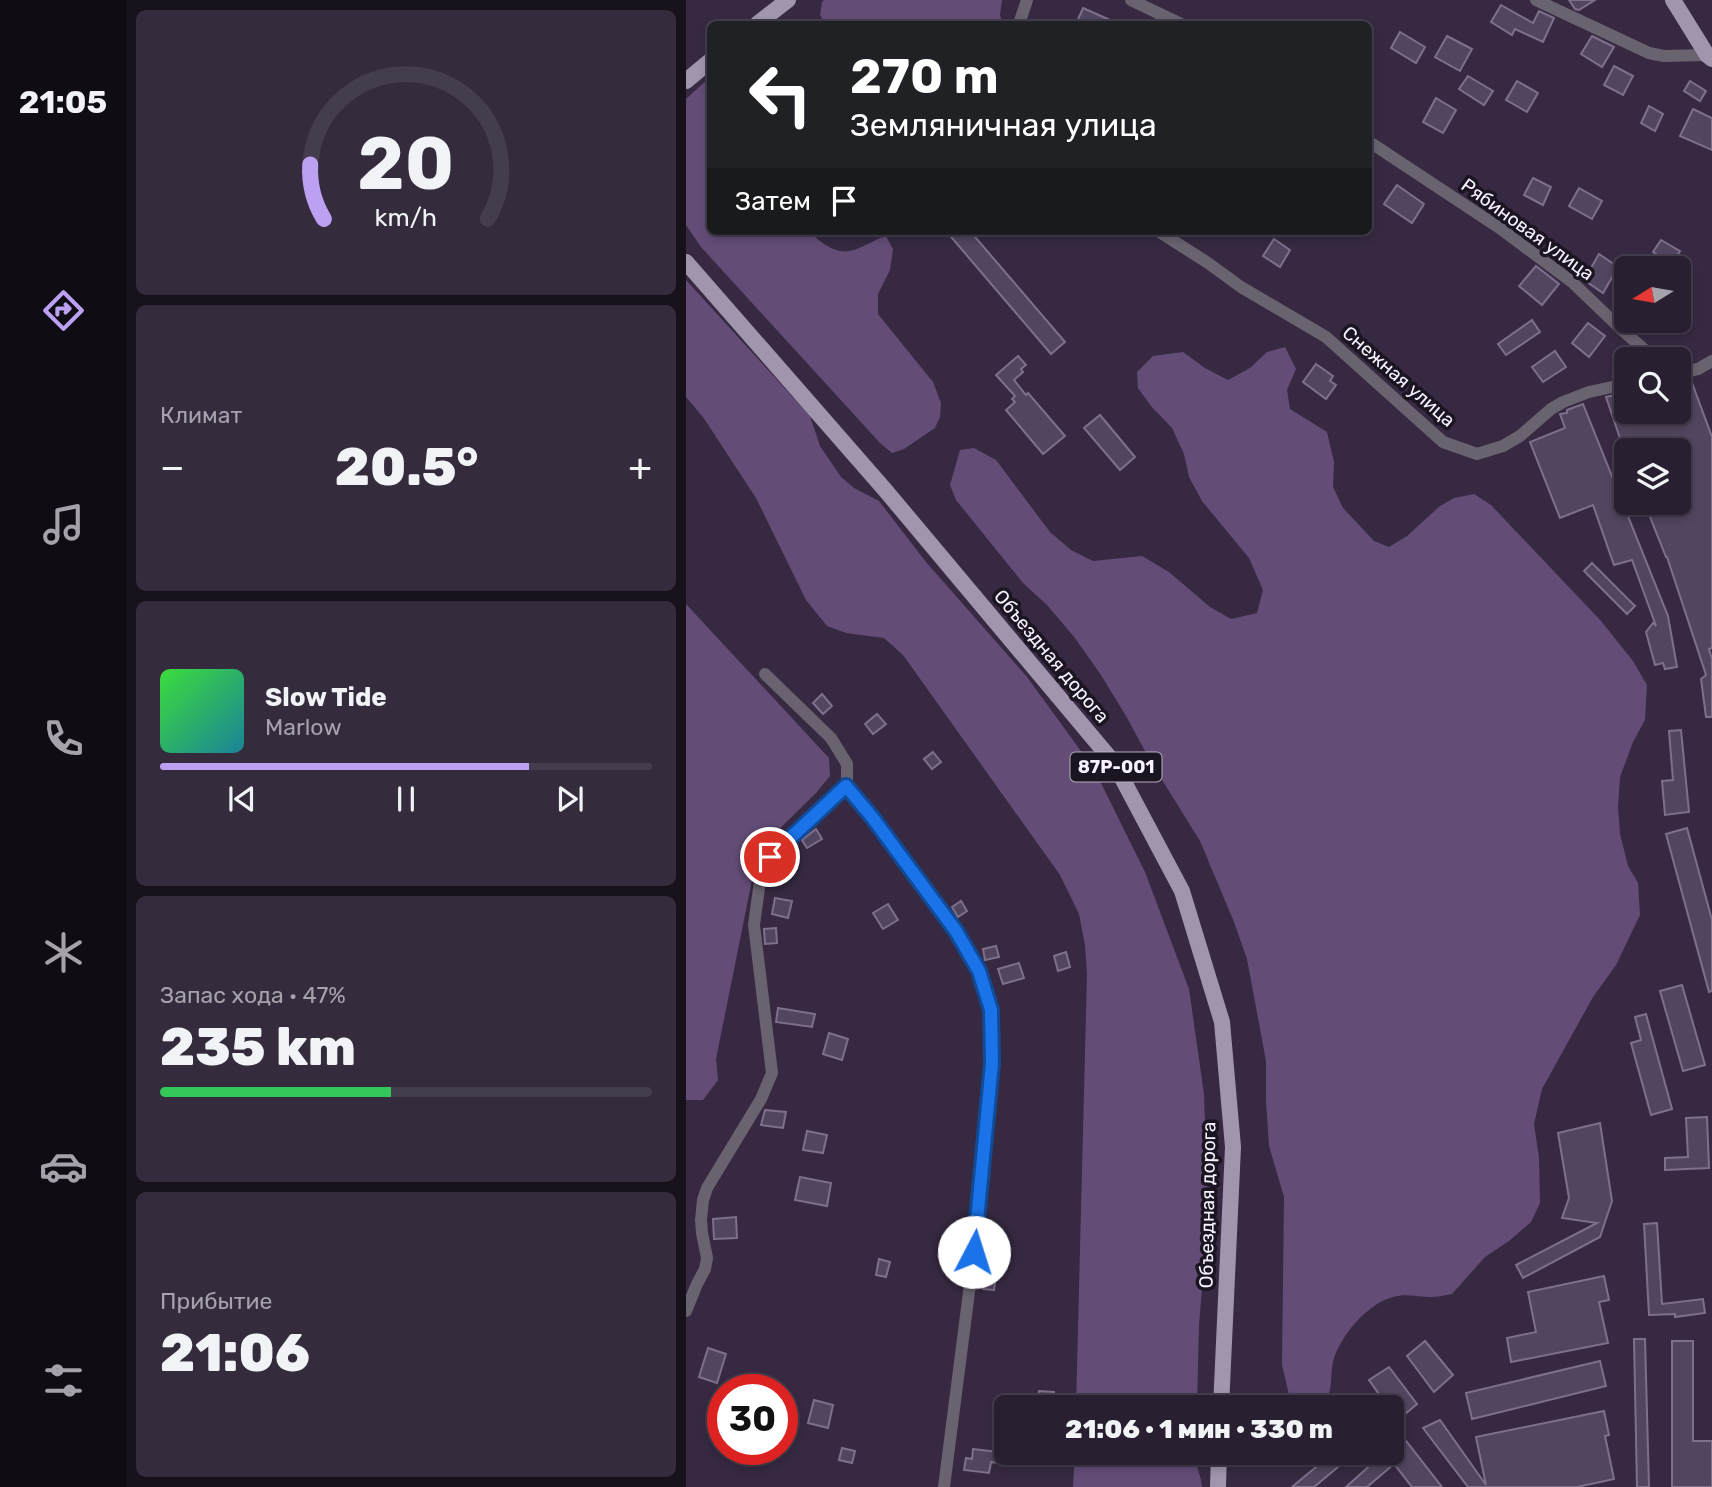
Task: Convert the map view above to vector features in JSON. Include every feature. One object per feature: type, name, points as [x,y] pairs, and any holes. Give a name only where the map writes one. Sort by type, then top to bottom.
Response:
[{"type":"main road","points":[[761,21],[788,0]]},
{"type":"main road","points":[[1673,0],[1710,57]]},
{"type":"main road","points":[[686,81],[707,64]]},
{"type":"main road","name":"Объездная дорога","points":[[686,262],[886,491],[1114,763],[1182,891],[1222,1022],[1233,1147],[1222,1395]]},
{"type":"main road","points":[[1218,1487],[1219,1465]]},
{"type":"street","points":[[1020,21],[1027,0]]},
{"type":"street","points":[[1131,0],[1175,21]]},
{"type":"street","points":[[1536,0],[1649,53],[1710,57]]},
{"type":"street","name":"Рябиновая улица","points":[[1372,144],[1501,229],[1572,282],[1641,347]]},
{"type":"street","name":"Снежная улица","points":[[1164,235],[1241,287],[1326,337],[1443,442],[1477,454],[1503,446],[1520,436],[1563,402],[1614,387]]},
{"type":"street","points":[[1691,370],[1712,361]]},
{"type":"street","points":[[765,674],[831,738],[847,764],[846,786],[956,931],[979,971],[991,1010],[992,1063],[974,1252],[944,1487]]},
{"type":"street","points":[[686,1311],[705,1269],[707,1258],[701,1220],[707,1188],[761,1099],[772,1073],[754,925],[760,881],[770,857],[846,786]]},
{"type":"shaded area","points":[[1002,0],[1002,21],[823,21],[820,15],[822,2]]},
{"type":"shaded area","points":[[707,80],[707,235],[813,235],[825,245],[844,251],[851,251],[886,236],[893,249],[890,270],[878,294],[878,314],[933,382],[941,403],[940,417],[935,428],[904,449],[892,453],[701,247],[686,225],[686,99]]},
{"type":"shaded area","points":[[686,280],[810,416],[820,446],[841,477],[854,488],[879,501],[926,562],[1027,677],[1094,769],[1145,872],[1189,989],[1204,1094],[1208,1216],[1199,1325],[1197,1395],[1076,1395],[1087,974],[1079,914],[1060,875],[903,655],[884,638],[846,633],[827,626],[806,600],[756,498],[703,417],[686,397]]},
{"type":"shaded area","points":[[1285,347],[1296,369],[1287,390],[1290,409],[1327,432],[1334,462],[1333,487],[1343,508],[1374,541],[1389,547],[1407,536],[1440,506],[1454,498],[1474,494],[1491,505],[1601,621],[1633,661],[1647,685],[1645,720],[1633,742],[1620,777],[1618,807],[1620,834],[1628,866],[1638,883],[1640,915],[1616,965],[1593,997],[1542,1089],[1534,1124],[1539,1158],[1540,1203],[1531,1222],[1485,1257],[1452,1294],[1434,1297],[1407,1295],[1383,1300],[1356,1322],[1336,1352],[1328,1395],[1289,1395],[1282,1365],[1284,1197],[1269,1146],[1266,1061],[1247,959],[1234,922],[1200,841],[1101,675],[1075,638],[1047,605],[1023,583],[956,500],[950,485],[960,450],[974,448],[996,460],[1050,532],[1071,550],[1093,561],[1142,556],[1169,572],[1210,607],[1231,619],[1257,613],[1263,590],[1249,558],[1202,501],[1189,477],[1184,454],[1172,428],[1138,388],[1137,372],[1153,356],[1183,352],[1228,380],[1250,368],[1267,352]]},
{"type":"shaded area","points":[[686,604],[829,758],[830,776],[758,850],[716,1059],[718,1080],[703,1100],[686,1100]]},
{"type":"shaded area","points":[[1074,1465],[1197,1465],[1202,1487],[1073,1487]]},
{"type":"building","points":[[1569,0],[1595,0],[1579,10],[1575,9]]},
{"type":"building","points":[[1501,5],[1533,23],[1539,11],[1554,18],[1543,42],[1515,29],[1512,35],[1491,22]]},
{"type":"building","points":[[1083,8],[1112,21],[1077,21]]},
{"type":"building","points":[[1400,32],[1425,47],[1416,63],[1391,48]]},
{"type":"building","points":[[1447,36],[1472,49],[1460,71],[1435,57]]},
{"type":"building","points":[[1592,36],[1614,47],[1602,67],[1581,54]]},
{"type":"building","points":[[1614,66],[1633,76],[1623,95],[1604,85]]},
{"type":"building","points":[[1468,76],[1493,91],[1484,105],[1459,89]]},
{"type":"building","points":[[1517,81],[1538,93],[1527,112],[1506,100]]},
{"type":"building","points":[[1690,81],[1706,91],[1700,101],[1684,91]]},
{"type":"building","points":[[1436,98],[1456,110],[1443,133],[1423,122]]},
{"type":"building","points":[[1649,106],[1663,114],[1655,131],[1641,123]]},
{"type":"building","points":[[1693,109],[1712,118],[1712,150],[1680,136]]},
{"type":"building","points":[[1533,178],[1551,187],[1543,205],[1524,195]]},
{"type":"building","points":[[1397,185],[1424,204],[1412,223],[1384,204]]},
{"type":"building","points":[[1579,188],[1602,201],[1592,219],[1569,206]]},
{"type":"building","points":[[949,235],[973,235],[1065,342],[1051,354]]},
{"type":"building","points":[[1274,239],[1290,250],[1280,267],[1263,256]]},
{"type":"building","points":[[1661,240],[1680,251],[1677,256],[1659,256],[1653,252]]},
{"type":"building","points":[[1599,254],[1614,264],[1614,274],[1603,293],[1584,280]]},
{"type":"building","points":[[1536,266],[1559,284],[1542,305],[1519,286]]},
{"type":"building","points":[[1532,320],[1540,332],[1506,355],[1498,344]]},
{"type":"building","points":[[1588,323],[1605,336],[1589,357],[1572,343]]},
{"type":"building","points":[[1555,351],[1566,367],[1543,382],[1532,367]]},
{"type":"building","points":[[1018,356],[1026,365],[1014,380],[1065,436],[1043,454],[1006,410],[1015,402],[1012,399],[1015,396],[996,375]]},
{"type":"building","points":[[1316,364],[1333,376],[1330,381],[1336,385],[1326,399],[1303,382]]},
{"type":"building","points":[[1691,380],[1712,437],[1712,648],[1709,649],[1712,659],[1712,717],[1706,717],[1701,679],[1706,675],[1667,557],[1649,515],[1691,515],[1691,438],[1620,438],[1615,424],[1691,424]]},
{"type":"building","points":[[1614,395],[1614,421],[1606,397]]},
{"type":"building","points":[[1583,404],[1614,481],[1614,515],[1628,515],[1668,616],[1677,667],[1665,669],[1663,663],[1655,665],[1646,632],[1653,623],[1656,626],[1632,560],[1614,565],[1593,505],[1560,518],[1530,442],[1565,428],[1560,414],[1567,413],[1567,410]]},
{"type":"building","points":[[1100,415],[1135,457],[1120,470],[1084,428]]},
{"type":"building","points":[[1592,563],[1635,606],[1627,614],[1584,571]]},
{"type":"building","points":[[822,694],[832,706],[823,714],[813,703]]},
{"type":"building","points":[[877,714],[886,724],[873,734],[865,724]]},
{"type":"building","points":[[1681,730],[1689,812],[1665,815],[1662,781],[1673,780],[1669,731]]},
{"type":"building","points":[[933,752],[941,762],[932,769],[924,759]]},
{"type":"building","points":[[1687,828],[1712,920],[1712,991],[1709,992],[1666,834]]},
{"type":"building","points":[[816,829],[822,839],[807,848],[802,840]]},
{"type":"building","points":[[775,898],[792,901],[788,918],[772,914]]},
{"type":"building","points":[[961,901],[967,911],[958,917],[952,907]]},
{"type":"building","points":[[888,904],[898,920],[883,929],[873,913]]},
{"type":"building","points":[[776,928],[777,943],[765,944],[764,929]]},
{"type":"building","points":[[996,946],[999,957],[985,960],[983,949]]},
{"type":"building","points":[[1066,952],[1070,967],[1058,971],[1054,956]]},
{"type":"building","points":[[1019,963],[1024,978],[1003,984],[998,969]]},
{"type":"building","points":[[1682,985],[1705,1065],[1683,1071],[1660,991]]},
{"type":"building","points":[[778,1008],[815,1014],[812,1027],[776,1022]]},
{"type":"building","points":[[1646,1014],[1672,1109],[1651,1115],[1631,1043],[1641,1040],[1635,1017]]},
{"type":"building","points":[[829,1033],[848,1039],[842,1060],[823,1054]]},
{"type":"building","points":[[765,1110],[786,1112],[783,1128],[761,1125]]},
{"type":"building","points":[[1707,1117],[1709,1168],[1665,1170],[1665,1158],[1688,1157],[1686,1118]]},
{"type":"building","points":[[1600,1123],[1612,1201],[1600,1237],[1523,1278],[1516,1265],[1597,1223],[1562,1218],[1569,1198],[1558,1133]]},
{"type":"building","points":[[807,1131],[827,1135],[823,1153],[803,1150]]},
{"type":"building","points":[[800,1177],[831,1183],[827,1206],[795,1200]]},
{"type":"building","points":[[736,1217],[737,1238],[714,1239],[713,1219]]},
{"type":"building","points":[[1657,1223],[1662,1304],[1703,1299],[1705,1313],[1675,1317],[1675,1314],[1649,1315],[1644,1224]]},
{"type":"building","points":[[879,1259],[890,1262],[886,1277],[876,1275]]},
{"type":"building","points":[[985,1275],[996,1276],[994,1290],[983,1289]]},
{"type":"building","points":[[1604,1276],[1609,1300],[1599,1302],[1608,1343],[1511,1362],[1507,1338],[1536,1332],[1528,1292]]},
{"type":"building","points":[[1634,1339],[1645,1339],[1649,1487],[1637,1487]]},
{"type":"building","points":[[1425,1341],[1453,1375],[1434,1392],[1407,1356]]},
{"type":"building","points":[[1672,1341],[1693,1341],[1693,1441],[1712,1441],[1712,1487],[1672,1487]]},
{"type":"building","points":[[708,1348],[726,1354],[720,1374],[707,1374],[707,1380],[699,1377]]},
{"type":"building","points":[[1600,1361],[1606,1386],[1472,1419],[1466,1393]]},
{"type":"building","points":[[1389,1367],[1417,1404],[1404,1415],[1404,1395],[1380,1395],[1369,1380]]},
{"type":"building","points":[[1039,1391],[1054,1392],[1054,1395],[1039,1395]]},
{"type":"building","points":[[814,1400],[833,1405],[828,1428],[808,1423]]},
{"type":"building","points":[[1604,1411],[1609,1435],[1605,1436],[1614,1479],[1577,1487],[1468,1487],[1423,1428],[1440,1420],[1486,1485],[1476,1437]]},
{"type":"building","points":[[1404,1438],[1442,1487],[1412,1487],[1395,1465],[1404,1465]]},
{"type":"building","points":[[842,1448],[855,1451],[852,1463],[839,1460]]},
{"type":"building","points":[[973,1449],[994,1452],[994,1462],[991,1462],[989,1473],[964,1470],[966,1458],[972,1459]]},
{"type":"building","points":[[1318,1465],[1340,1465],[1314,1487],[1292,1487]]},
{"type":"building","points":[[1371,1465],[1393,1465],[1367,1487],[1346,1487]]},
{"type":"route","points":[[770,857],[846,786],[956,931],[979,971],[991,1010],[992,1063],[974,1252]]}]
